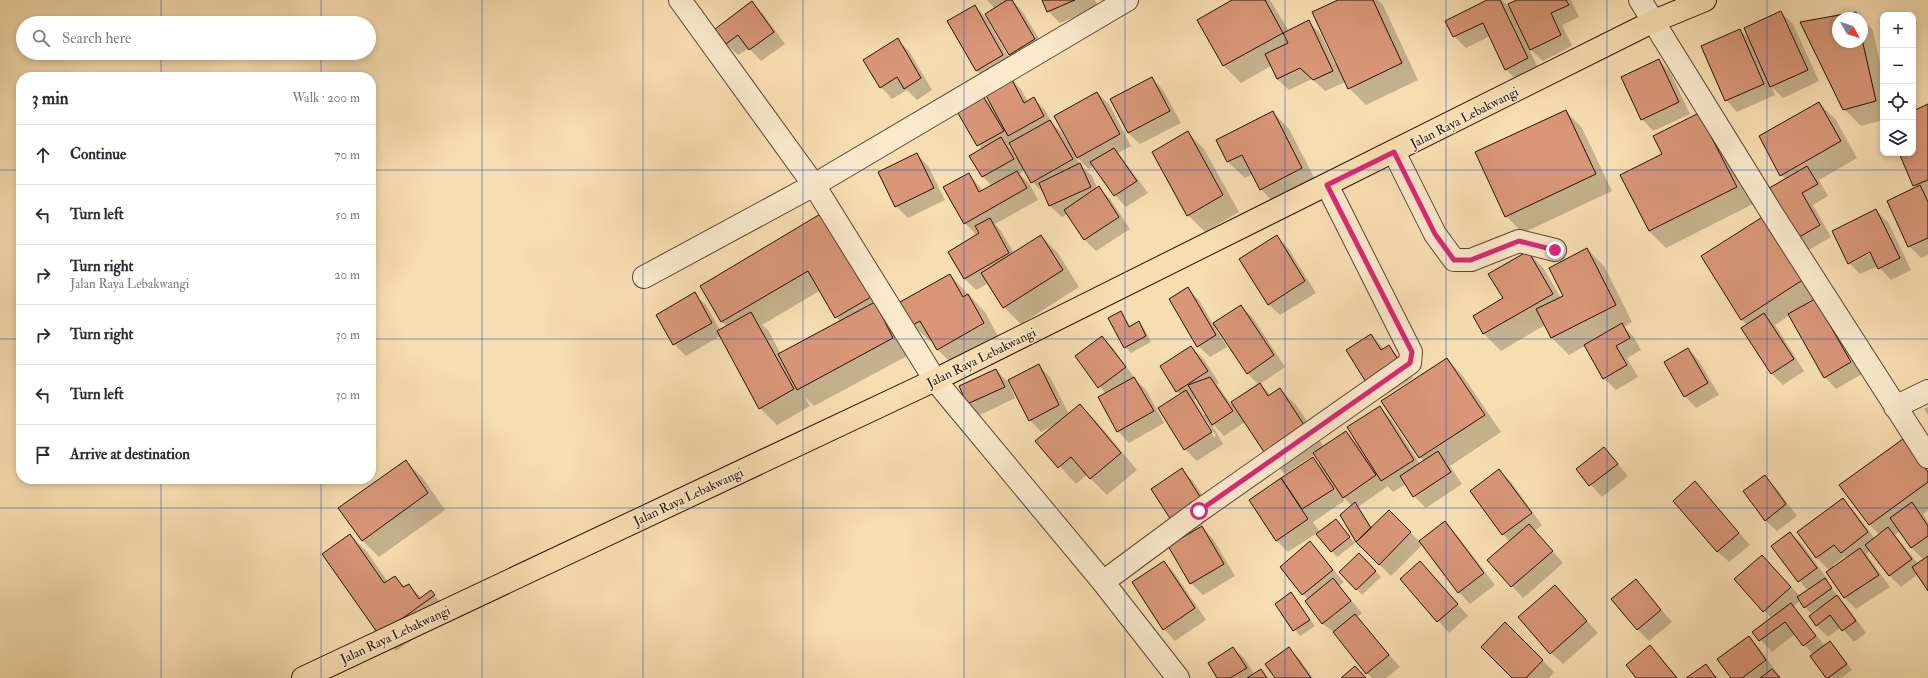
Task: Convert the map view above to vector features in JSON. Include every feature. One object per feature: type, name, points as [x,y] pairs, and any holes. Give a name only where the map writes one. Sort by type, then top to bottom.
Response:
[{"type":"main road","name":"Jalan Raya Lebakwangi","points":[[302,678],[935,380],[1652,22],[1705,0]]},
{"type":"street","points":[[680,0],[814,185],[935,380],[1103,582],[1178,678]]},
{"type":"street","points":[[644,277],[814,185],[1127,0]]},
{"type":"street","points":[[1640,0],[1652,22],[1928,457]]},
{"type":"street","points":[[1394,152],[1435,234],[1454,260],[1471,260],[1519,241],[1555,250]]},
{"type":"street","points":[[1103,582],[1199,511],[1410,363],[1412,352],[1327,185]]},
{"type":"street","points":[[1895,407],[1928,391]]},
{"type":"building","points":[[1007,0],[1012,0],[1035,39],[1009,55],[985,14]]},
{"type":"building","points":[[1042,0],[1075,0],[1047,12]]},
{"type":"building","points":[[1232,0],[1265,0],[1283,33],[1223,66],[1197,20]]},
{"type":"building","points":[[1338,0],[1373,0],[1402,63],[1348,89],[1312,12]]},
{"type":"building","points":[[1487,0],[1500,0],[1528,58],[1505,70],[1483,23],[1453,37],[1445,21]]},
{"type":"building","points":[[1517,0],[1566,0],[1569,5],[1551,13],[1561,35],[1530,50],[1508,4]]},
{"type":"building","points":[[752,1],[774,32],[749,50],[738,35],[726,44],[715,29]]},
{"type":"building","points":[[975,5],[1003,55],[976,71],[947,21]]},
{"type":"building","points":[[1781,11],[1808,70],[1770,87],[1744,28]]},
{"type":"building","points":[[1832,16],[1832,48],[1864,48],[1876,101],[1843,110],[1800,22]]},
{"type":"building","points":[[1309,20],[1333,71],[1313,80],[1300,68],[1277,79],[1265,54],[1288,43],[1283,33]]},
{"type":"building","points":[[1740,29],[1764,84],[1725,101],[1701,46]]},
{"type":"building","points":[[898,38],[921,78],[904,89],[897,77],[880,88],[863,60]]},
{"type":"building","points":[[1659,59],[1679,102],[1641,120],[1621,77]]},
{"type":"building","points":[[1010,76],[1024,103],[1034,97],[1044,116],[1008,136],[983,90]]},
{"type":"building","points":[[1152,77],[1170,111],[1128,133],[1110,99]]},
{"type":"building","points":[[1097,92],[1120,134],[1077,158],[1054,116]]},
{"type":"building","points":[[981,93],[1004,131],[977,146],[955,108]]},
{"type":"building","points":[[1819,102],[1841,141],[1780,176],[1759,136]]},
{"type":"building","points":[[1928,104],[1928,180],[1913,186],[1900,156],[1916,156],[1916,110]]},
{"type":"building","points":[[1566,110],[1596,174],[1505,217],[1475,152]]},
{"type":"building","points":[[1273,111],[1302,168],[1260,190],[1242,155],[1227,162],[1216,140]]},
{"type":"building","points":[[1699,113],[1737,187],[1649,231],[1620,175],[1662,154],[1653,136]]},
{"type":"building","points":[[1050,120],[1073,159],[1031,183],[1009,143]]},
{"type":"building","points":[[1188,131],[1223,195],[1187,216],[1152,152]]},
{"type":"building","points":[[1001,137],[1014,159],[982,177],[969,156]]},
{"type":"building","points":[[1114,148],[1137,181],[1114,196],[1090,162]]},
{"type":"building","points":[[917,153],[934,188],[895,207],[878,172]]},
{"type":"building","points":[[1080,163],[1091,187],[1049,206],[1039,183]]},
{"type":"building","points":[[1807,166],[1818,184],[1802,193],[1820,225],[1794,240],[1766,190]]},
{"type":"building","points":[[1017,171],[1027,188],[964,224],[943,187],[969,173],[979,192]]},
{"type":"building","points":[[1920,185],[1928,202],[1928,238],[1908,247],[1887,201]]},
{"type":"building","points":[[1099,186],[1119,217],[1084,240],[1064,210]]},
{"type":"building","points":[[1876,209],[1900,258],[1878,269],[1870,252],[1848,264],[1832,231]]},
{"type":"building","points":[[822,213],[871,297],[835,318],[808,271],[721,322],[700,286]]},
{"type":"building","points":[[1764,216],[1804,279],[1741,320],[1701,256]]},
{"type":"building","points":[[990,218],[1009,253],[964,279],[948,252],[979,233],[975,226]]},
{"type":"building","points":[[1041,235],[1063,270],[1003,308],[981,273]]},
{"type":"building","points":[[1277,235],[1305,281],[1268,305],[1239,259]]},
{"type":"building","points":[[1587,248],[1616,305],[1551,338],[1536,309],[1563,296],[1549,268]]},
{"type":"building","points":[[1528,251],[1553,294],[1483,334],[1473,316],[1503,298],[1488,274]]},
{"type":"building","points":[[950,274],[963,297],[968,294],[984,323],[937,350],[920,321],[913,325],[900,302]]},
{"type":"building","points":[[1188,287],[1216,335],[1197,347],[1169,299]]},
{"type":"building","points":[[695,292],[712,323],[673,345],[656,315]]},
{"type":"building","points":[[1815,299],[1851,362],[1824,378],[1788,314]]},
{"type":"building","points":[[875,302],[893,338],[797,390],[778,354]]},
{"type":"building","points":[[1241,305],[1274,355],[1247,374],[1213,323]]},
{"type":"building","points":[[1121,311],[1129,327],[1139,321],[1146,336],[1124,348],[1108,318]]},
{"type":"building","points":[[751,312],[794,389],[759,409],[717,331]]},
{"type":"building","points":[[1764,313],[1794,359],[1771,374],[1741,328]]},
{"type":"building","points":[[1622,323],[1630,338],[1616,346],[1627,365],[1603,379],[1584,345]]},
{"type":"building","points":[[1371,334],[1381,350],[1389,345],[1402,366],[1369,387],[1346,350]]},
{"type":"building","points":[[1102,336],[1126,367],[1098,388],[1075,356]]},
{"type":"building","points":[[1191,346],[1208,371],[1176,392],[1160,366]]},
{"type":"building","points":[[1688,348],[1708,383],[1684,397],[1664,362]]},
{"type":"building","points":[[1447,358],[1485,415],[1419,458],[1381,401]]},
{"type":"building","points":[[1039,364],[1059,405],[1029,421],[1008,380]]},
{"type":"building","points":[[996,369],[1005,387],[967,404],[959,386]]},
{"type":"building","points":[[1134,377],[1154,411],[1117,432],[1098,397]]},
{"type":"building","points":[[1210,377],[1233,411],[1212,425],[1188,385]]},
{"type":"building","points":[[1260,383],[1268,396],[1280,388],[1308,431],[1268,458],[1231,402]]},
{"type":"building","points":[[1186,390],[1212,432],[1184,450],[1158,408]]},
{"type":"building","points":[[1080,404],[1121,453],[1090,479],[1071,457],[1058,468],[1035,441]]},
{"type":"building","points":[[1380,406],[1414,460],[1381,481],[1347,427]]},
{"type":"building","points":[[1346,431],[1376,475],[1343,498],[1313,453]]},
{"type":"building","points":[[1903,439],[1928,472],[1928,482],[1869,525],[1839,485]]},
{"type":"building","points":[[1604,447],[1618,464],[1589,486],[1576,469]]},
{"type":"building","points":[[1438,451],[1451,472],[1413,497],[1400,476]]},
{"type":"building","points":[[1313,457],[1334,489],[1302,509],[1281,478]]},
{"type":"building","points":[[406,460],[428,493],[362,541],[338,508],[372,484],[376,484],[376,481]]},
{"type":"building","points":[[1182,468],[1204,503],[1173,523],[1151,489]]},
{"type":"building","points":[[1499,469],[1532,513],[1502,535],[1470,491]]},
{"type":"building","points":[[1765,475],[1786,504],[1765,521],[1743,491]]},
{"type":"building","points":[[1281,478],[1308,519],[1276,541],[1249,500]]},
{"type":"building","points":[[1695,481],[1739,533],[1717,552],[1673,501]]},
{"type":"building","points":[[1843,498],[1868,532],[1841,553],[1834,545],[1816,558],[1797,532]]},
{"type":"building","points":[[1355,502],[1371,528],[1356,542],[1340,515]]},
{"type":"building","points":[[1912,502],[1928,526],[1928,536],[1911,548],[1890,518]]},
{"type":"building","points":[[1389,510],[1411,532],[1379,565],[1356,542]]},
{"type":"building","points":[[1336,519],[1350,537],[1331,552],[1316,534]]},
{"type":"building","points":[[1445,521],[1484,573],[1458,593],[1419,541]]},
{"type":"building","points":[[1529,524],[1553,551],[1511,587],[1487,560]]},
{"type":"building","points":[[1202,526],[1224,564],[1190,584],[1168,546]]},
{"type":"building","points":[[1888,527],[1912,559],[1889,576],[1865,545]]},
{"type":"building","points":[[1790,532],[1817,568],[1798,582],[1771,546]]},
{"type":"building","points":[[350,534],[384,583],[395,576],[403,587],[409,584],[419,599],[431,590],[435,595],[379,635],[322,554]]},
{"type":"building","points":[[1310,541],[1333,570],[1302,595],[1280,567]]},
{"type":"building","points":[[1860,548],[1879,575],[1844,598],[1826,572]]},
{"type":"building","points":[[1359,553],[1376,571],[1356,590],[1339,572]]},
{"type":"building","points":[[1762,555],[1791,587],[1763,612],[1734,579]]},
{"type":"building","points":[[1928,556],[1928,591],[1912,567]]},
{"type":"building","points":[[1164,561],[1195,608],[1163,630],[1132,582]]},
{"type":"building","points":[[1420,561],[1458,604],[1437,622],[1400,579]]},
{"type":"building","points":[[1333,578],[1351,601],[1322,624],[1305,601]]},
{"type":"building","points":[[1825,578],[1832,588],[1804,608],[1797,597]]},
{"type":"building","points":[[1636,579],[1661,610],[1637,630],[1611,599]]},
{"type":"building","points":[[1555,585],[1587,621],[1550,654],[1518,617]]},
{"type":"building","points":[[1291,592],[1310,620],[1293,631],[1275,604]]},
{"type":"building","points":[[1837,595],[1856,621],[1842,631],[1830,615],[1816,626],[1809,616]]},
{"type":"building","points":[[1791,603],[1816,636],[1803,646],[1785,622],[1759,641],[1752,632]]},
{"type":"building","points":[[1355,614],[1389,655],[1366,674],[1333,632]]},
{"type":"building","points":[[1505,622],[1543,660],[1526,678],[1512,678],[1481,647]]},
{"type":"building","points":[[1749,636],[1766,660],[1742,678],[1731,678],[1717,659]]},
{"type":"building","points":[[1830,641],[1847,664],[1826,678],[1810,656]]},
{"type":"building","points":[[1650,645],[1677,678],[1636,678],[1626,665]]},
{"type":"building","points":[[1233,647],[1247,668],[1230,678],[1217,678],[1208,663]]},
{"type":"building","points":[[1289,647],[1311,678],[1275,678],[1265,664]]},
{"type":"building","points":[[1706,664],[1716,678],[1686,678]]},
{"type":"building","points":[[1355,666],[1366,678],[1341,678]]},
{"type":"building","points":[[1261,669],[1267,678],[1247,678]]},
{"type":"building","points":[[1772,669],[1780,678],[1760,678]]},
{"type":"route","points":[[1199,511],[1410,363],[1412,352],[1327,185],[1394,152],[1435,234],[1454,260],[1471,260],[1519,241],[1555,250]]}]
